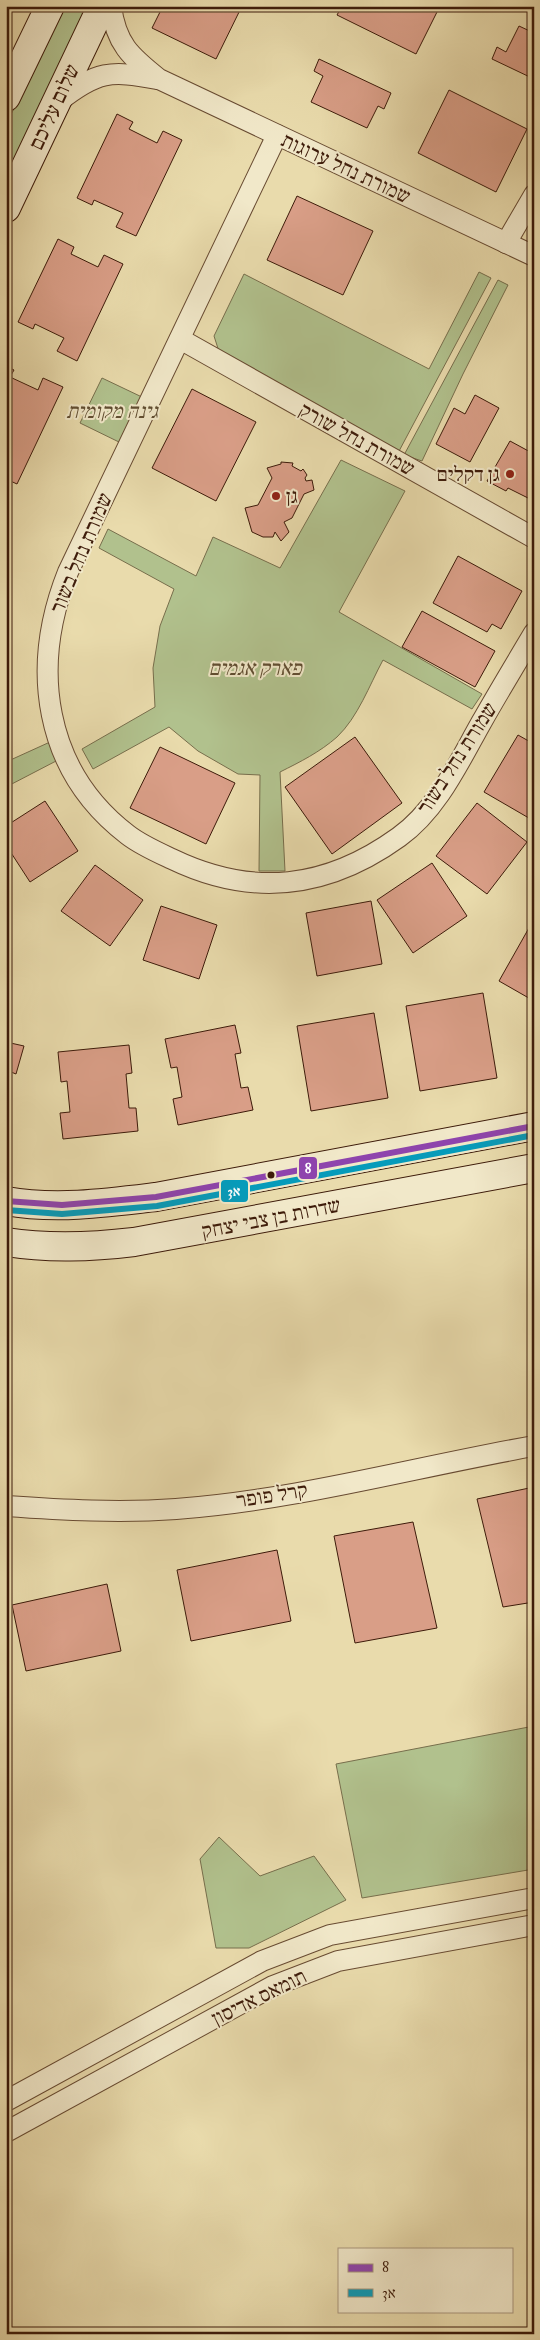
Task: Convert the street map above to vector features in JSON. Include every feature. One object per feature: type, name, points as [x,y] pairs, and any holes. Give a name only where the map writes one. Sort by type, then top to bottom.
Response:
[{"type":"main road","points":[[6,97],[50,6]]},
{"type":"main road","name":"שלום עליכם","points":[[6,208],[102,6]]},
{"type":"main road","name":"שדרות בן צבי יצחק","points":[[6,1201],[50,1205],[104,1203],[156,1197],[527,1124]]},
{"type":"main road","name":"שדרות בן צבי יצחק","points":[[6,1242],[39,1247],[84,1247],[134,1242],[534,1168]]},
{"type":"street","name":"שמורת נחל ערוגות","points":[[111,6],[118,39],[126,52],[159,79],[534,256]]},
{"type":"street","name":"שמורת נחל ערוגות","points":[[57,103],[77,86],[95,77],[110,73],[126,73],[159,79]]},
{"type":"street","name":"שמורת נחל בשור","points":[[277,135],[68,572],[55,607],[47,658],[50,707],[56,730],[72,771],[105,815],[129,836],[186,866],[212,876],[266,885],[295,882],[320,876],[377,852],[401,835],[421,817],[440,793],[534,633]]},
{"type":"street","points":[[506,243],[534,195]]},
{"type":"street","name":"שמורת נחל שורק","points":[[180,339],[534,538]]},
{"type":"street","name":"קרל פופר","points":[[6,1506],[80,1512],[176,1509],[277,1496],[534,1446]]},
{"type":"street","name":"תומאס אדיסון","points":[[6,2101],[262,1961],[330,1935],[534,1898]]},
{"type":"street","name":"תומאס אדיסון","points":[[6,2132],[273,1986],[338,1961],[534,1925]]},
{"type":"green space","points":[[63,6],[89,6],[6,180],[6,125]]},
{"type":"green space","points":[[479,272],[491,278],[398,453],[222,361],[214,336],[244,274],[429,369]]},
{"type":"green space","points":[[498,280],[508,285],[422,461],[404,455]]},
{"type":"green space","name":"גינה מקומית","points":[[102,378],[144,398],[121,443],[80,423]]},
{"type":"green space","name":"פארק אגמים","points":[[341,460],[405,491],[339,612],[482,694],[472,709],[383,660],[363,701],[337,737],[324,747],[280,772],[285,871],[259,871],[260,775],[238,774],[198,751],[169,727],[93,769],[82,749],[155,707],[153,668],[160,626],[174,589],[99,548],[108,529],[196,576],[213,537],[280,568]]},
{"type":"green space","points":[[50,742],[58,760],[6,787],[6,762]]},
{"type":"green space","points":[[534,1726],[534,1869],[362,1898],[336,1764]]},
{"type":"green space","points":[[219,1837],[260,1876],[314,1856],[346,1900],[249,1948],[216,1948],[200,1859]]},
{"type":"building","points":[[163,6],[242,6],[216,59],[152,28]]},
{"type":"building","points":[[342,6],[440,6],[416,54],[337,15]]},
{"type":"building","points":[[519,26],[534,33],[534,79],[492,59],[497,47],[506,52]]},
{"type":"building","points":[[319,59],[391,93],[384,109],[378,106],[367,128],[311,102],[323,76],[314,71]]},
{"type":"building","points":[[449,90],[527,129],[496,192],[418,153]]},
{"type":"building","points":[[117,114],[133,122],[129,129],[157,143],[163,131],[182,140],[136,236],[116,227],[123,213],[94,200],[92,205],[77,198]]},
{"type":"building","points":[[297,196],[373,231],[343,295],[267,260]]},
{"type":"building","points":[[58,239],[74,247],[71,254],[98,267],[104,255],[123,264],[77,361],[57,351],[64,338],[35,324],[33,329],[18,322]]},
{"type":"building","points":[[6,366],[14,370],[10,377],[38,390],[43,378],[63,387],[17,484],[6,479]]},
{"type":"building","points":[[192,389],[256,422],[216,501],[152,468]]},
{"type":"building","points":[[475,395],[499,408],[470,462],[436,444],[454,408],[465,414]]},
{"type":"building","name":"גן דקלים","points":[[510,441],[534,454],[534,501],[508,488],[506,491],[487,481]]},
{"type":"building","points":[[281,462],[293,463],[292,466],[301,471],[303,469],[307,475],[306,481],[312,480],[314,490],[304,494],[292,518],[284,522],[289,532],[281,541],[275,532],[273,537],[263,537],[252,532],[245,508],[258,505],[272,478],[267,468],[281,464]]},
{"type":"building","points":[[458,556],[522,591],[501,629],[492,624],[487,632],[433,603]]},
{"type":"building","points":[[422,611],[495,651],[475,687],[402,647]]},
{"type":"building","points":[[518,735],[534,744],[534,821],[484,792]]},
{"type":"building","points":[[355,737],[402,803],[332,854],[285,787]]},
{"type":"building","points":[[160,747],[235,783],[206,844],[130,808]]},
{"type":"building","points":[[45,801],[78,851],[30,882],[6,845],[6,826]]},
{"type":"building","points":[[477,803],[527,842],[487,894],[436,856]]},
{"type":"building","points":[[432,863],[467,916],[413,953],[377,900]]},
{"type":"building","points":[[95,865],[143,900],[110,946],[61,911]]},
{"type":"building","points":[[371,901],[382,964],[317,976],[306,913]]},
{"type":"building","points":[[161,906],[217,925],[199,979],[143,960]]},
{"type":"building","points":[[534,919],[534,1001],[499,981]]},
{"type":"building","points":[[483,993],[497,1078],[420,1091],[406,1006]]},
{"type":"building","points":[[374,1013],[388,1098],[311,1111],[297,1026]]},
{"type":"building","points":[[235,1025],[241,1053],[235,1054],[241,1088],[248,1087],[253,1110],[178,1125],[173,1099],[182,1097],[177,1067],[171,1068],[165,1039]]},
{"type":"building","points":[[6,1042],[24,1046],[16,1074],[11,1072],[6,1089]]},
{"type":"building","points":[[129,1045],[132,1073],[126,1074],[129,1108],[136,1108],[138,1131],[63,1139],[60,1113],[70,1112],[67,1081],[61,1082],[58,1052]]},
{"type":"building","points":[[534,1487],[534,1602],[503,1607],[477,1499]]},
{"type":"building","points":[[413,1522],[437,1628],[355,1643],[334,1536]]},
{"type":"building","points":[[277,1550],[291,1621],[191,1641],[177,1570]]},
{"type":"building","points":[[107,1584],[121,1651],[26,1671],[12,1605]]},
{"type":"transit line","name":"8","points":[[6,1201],[62,1205],[156,1197],[534,1126]]},
{"type":"transit line","name":"3א","points":[[6,1210],[62,1214],[157,1206],[534,1135]]},
{"type":"place","name":"גן דקלים","points":[[510,474]]},
{"type":"place","name":"גן","points":[[276,496]]}]
